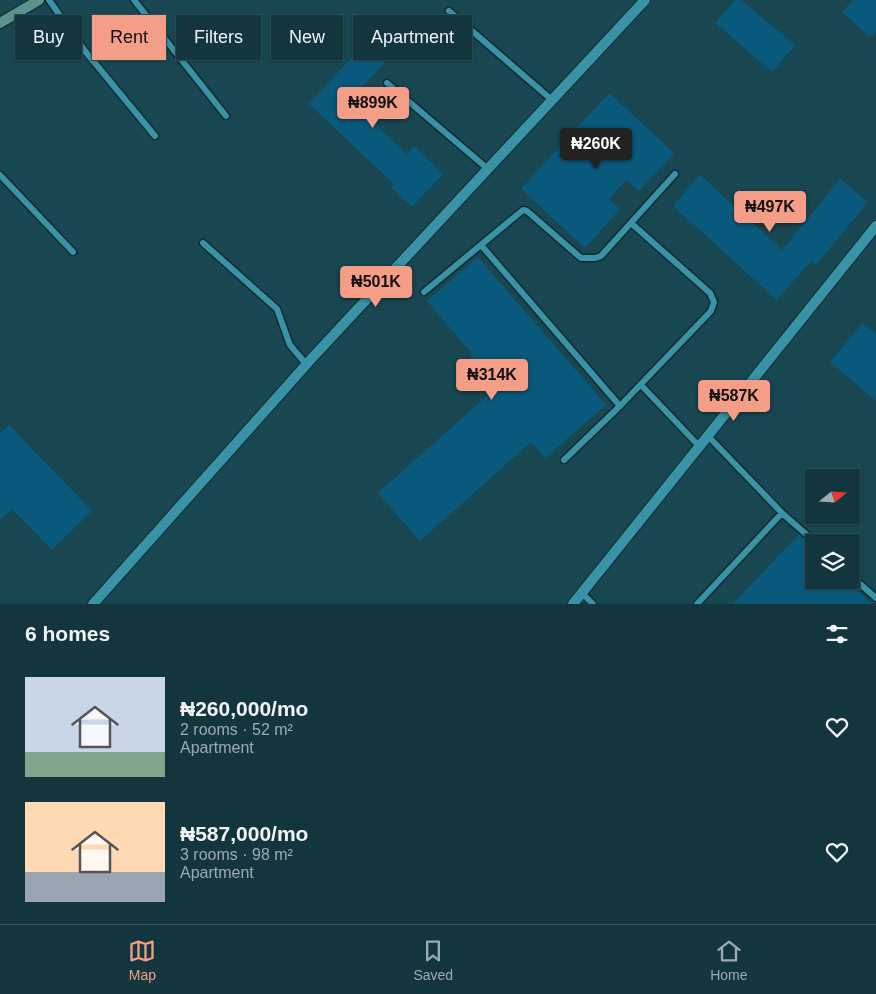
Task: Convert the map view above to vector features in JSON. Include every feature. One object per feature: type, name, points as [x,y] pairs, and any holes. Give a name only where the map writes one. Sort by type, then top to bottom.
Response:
[{"type":"street","points":[[0,24],[40,0]]},
{"type":"street","points":[[93,604],[306,364],[645,0]]},
{"type":"street","points":[[573,604],[876,226]]},
{"type":"lane","points":[[49,0],[85,51],[155,136]]},
{"type":"lane","points":[[134,0],[226,116]]},
{"type":"lane","points":[[449,11],[552,100]]},
{"type":"lane","points":[[387,83],[488,169]]},
{"type":"lane","points":[[424,292],[523,210],[527,211],[581,258],[601,256],[676,174]]},
{"type":"lane","points":[[0,175],[73,252]]},
{"type":"lane","points":[[564,460],[641,385],[711,311],[714,302],[710,293],[631,223]]},
{"type":"lane","points":[[203,243],[277,309],[290,346],[306,364]]},
{"type":"lane","points":[[481,245],[620,406]]},
{"type":"lane","points":[[641,385],[699,446]]},
{"type":"lane","points":[[707,436],[782,513],[805,534]]},
{"type":"lane","points":[[697,604],[782,513]]},
{"type":"lane","points":[[860,584],[876,598]]},
{"type":"lane","points":[[582,593],[593,604]]},
{"type":"building","points":[[735,0],[741,0],[795,45],[772,72],[715,23]]},
{"type":"building","points":[[853,0],[876,0],[876,31],[870,37],[842,12]]},
{"type":"building","points":[[353,56],[353,60],[383,60],[385,62],[350,100],[406,154],[414,146],[443,174],[412,207],[391,187],[394,184],[309,104]]},
{"type":"building","points":[[609,93],[674,153],[639,191],[626,180],[609,199],[620,209],[585,248],[521,189]]},
{"type":"building","points":[[700,175],[782,250],[840,179],[868,202],[816,265],[811,261],[777,300],[673,206]]},
{"type":"building","points":[[478,257],[606,405],[545,458],[531,442],[420,541],[378,493],[489,394],[463,364],[473,355],[427,301]]},
{"type":"building","points":[[863,323],[876,334],[876,401],[830,362]]},
{"type":"building","points":[[9,425],[92,511],[52,550],[12,509],[0,520],[0,434]]},
{"type":"building","points":[[799,534],[805,540],[805,589],[856,589],[872,604],[733,604]]}]
